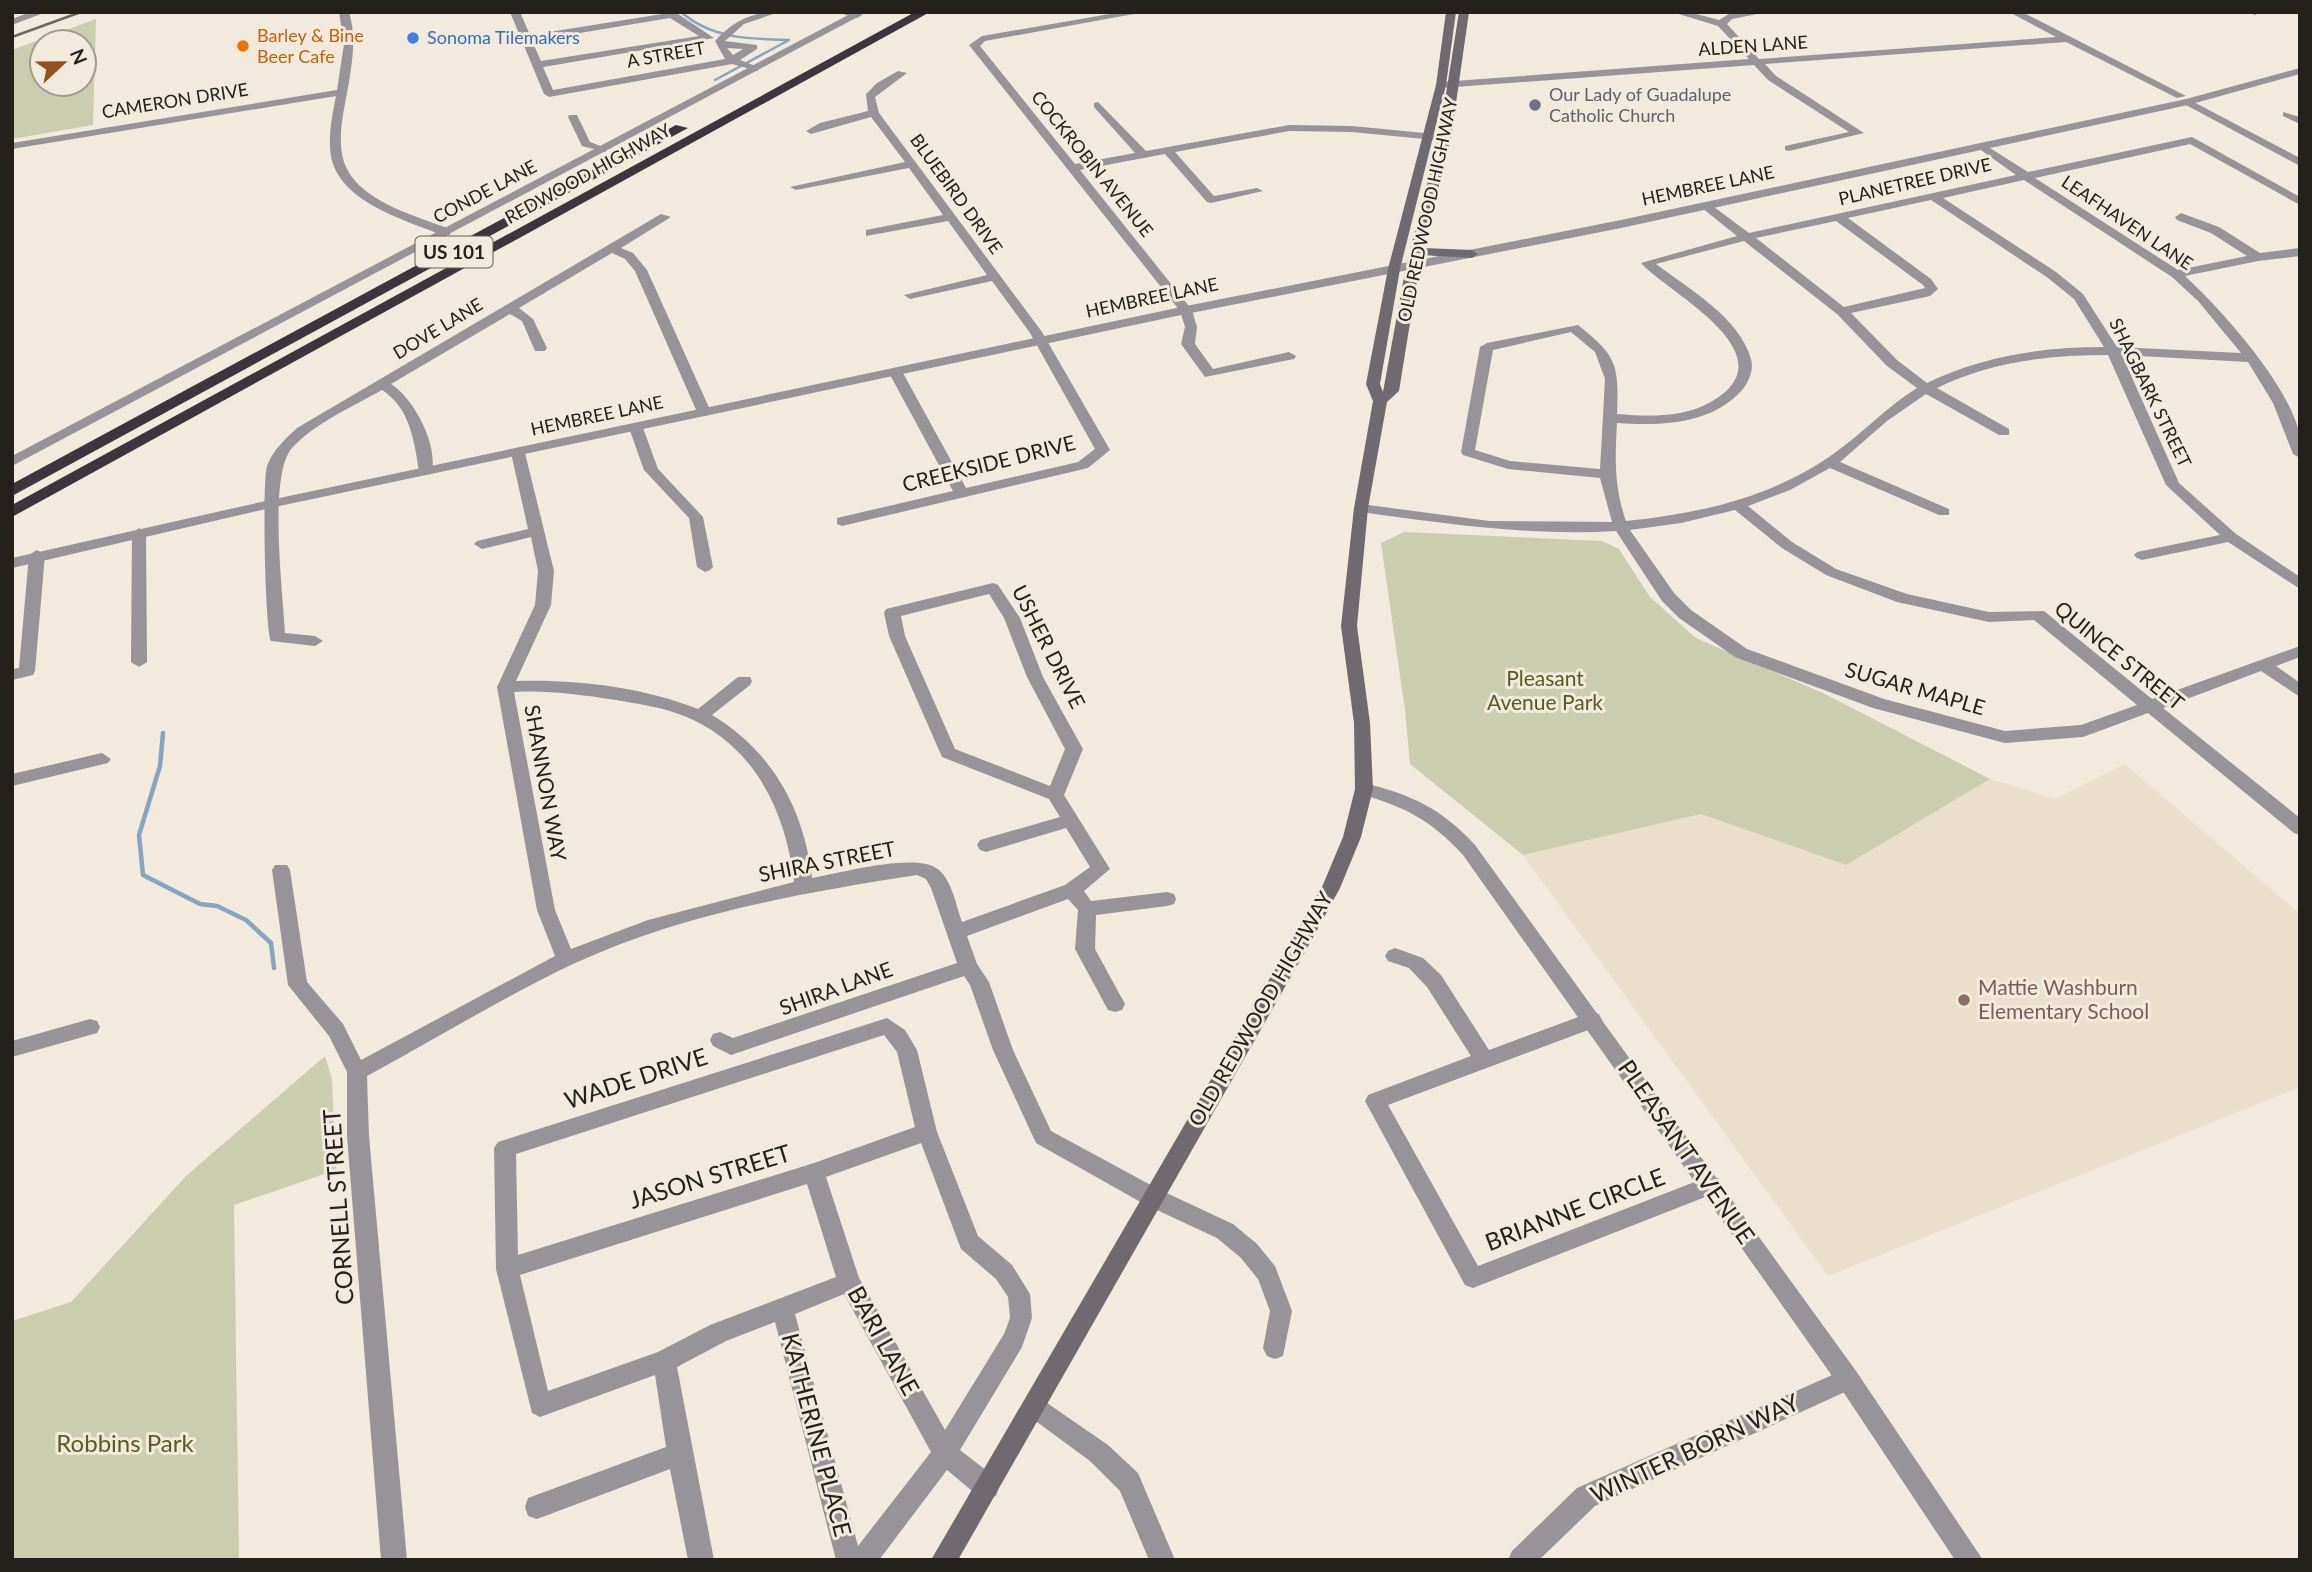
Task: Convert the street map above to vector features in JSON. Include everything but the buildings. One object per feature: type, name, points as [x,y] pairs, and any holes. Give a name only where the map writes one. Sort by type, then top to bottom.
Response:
[{"type":"highway","name":"REDWOOD HIGHWAY","points":[[12,491],[895,12]]},
{"type":"highway","name":"REDWOOD HIGHWAY","points":[[12,512],[924,12]]},
{"type":"main road","name":"OLD REDWOOD HIGHWAY","points":[[1380,401],[1392,391],[1412,266],[1445,138],[1451,12]]},
{"type":"main road","name":"OLD REDWOOD HIGHWAY","points":[[944,1560],[1331,888],[1352,837],[1364,789],[1362,723],[1349,626],[1361,508],[1380,401],[1373,384],[1394,269],[1428,136],[1448,85],[1464,12]]},
{"type":"main road","points":[[1416,250],[1472,254]]},
{"type":"street","points":[[12,22],[41,12]]},
{"type":"street","points":[[344,12],[349,44],[336,150],[338,164],[355,187],[390,209],[446,232]]},
{"type":"street","points":[[518,13],[536,65],[705,38],[723,38],[741,22],[774,12]]},
{"type":"street","points":[[841,12],[859,14]]},
{"type":"street","name":"COCKROBIN AVENUE","points":[[1140,12],[979,40],[974,45],[1186,310]]},
{"type":"street","points":[[1677,12],[1721,24],[1772,78],[1859,133],[1789,148]]},
{"type":"street","points":[[1721,24],[1729,17],[1762,12]]},
{"type":"street","points":[[2014,12],[2185,99],[2300,163]]},
{"type":"street","points":[[525,39],[668,14],[705,38]]},
{"type":"street","name":"CONDE LANE","points":[[12,463],[602,150],[742,65],[859,14]]},
{"type":"street","points":[[723,38],[742,65]]},
{"type":"street","name":"A STREET","points":[[536,65],[549,94],[742,65],[753,47],[723,38]]},
{"type":"street","name":"ALDEN LANE","points":[[1448,85],[2066,39]]},
{"type":"street","name":"HEMBREE LANE","points":[[12,563],[37,555],[270,504],[1186,310],[1706,206],[1982,146],[2300,71]]},
{"type":"street","points":[[811,131],[824,125],[874,113],[870,96],[881,85],[902,73]]},
{"type":"street","name":"CAMERON DRIVE","points":[[12,146],[342,92]]},
{"type":"street","points":[[1098,105],[1143,155]]},
{"type":"street","points":[[2300,111],[2287,114],[2300,121]]},
{"type":"street","name":"BLUEBIRD DRIVE","points":[[874,113],[1042,341]]},
{"type":"street","points":[[573,117],[586,144],[602,150]]},
{"type":"street","points":[[1072,168],[1289,128],[1315,127],[1445,138]]},
{"type":"street","name":"PLANETREE DRIVE","points":[[1610,418],[1662,419],[1697,414],[1729,398],[1744,377],[1745,357],[1729,332],[1699,303],[1647,263],[1838,217],[2192,140],[2300,202]]},
{"type":"street","name":"LEAFHAVEN LANE","points":[[1982,146],[2176,274],[2210,306],[2252,358],[2280,403],[2300,454]]},
{"type":"street","points":[[1168,151],[1211,200],[1257,191]]},
{"type":"street","points":[[796,187],[914,164]]},
{"type":"street","name":"SHAGBARK STREET","points":[[1933,196],[2079,297],[2113,351],[2174,485],[2231,537],[2300,584]]},
{"type":"street","points":[[1706,206],[1842,311],[1892,363],[1926,388],[2004,432]]},
{"type":"street","name":"DOVE LANE","points":[[270,504],[274,467],[284,448],[302,431],[665,217]]},
{"type":"street","points":[[870,233],[951,217]]},
{"type":"street","points":[[1838,217],[1932,289],[1926,293],[1842,311]]},
{"type":"street","points":[[2180,217],[2215,230],[2258,257]]},
{"type":"street","points":[[611,248],[629,256],[641,270],[704,412]]},
{"type":"street","points":[[2176,274],[2300,251]]},
{"type":"street","points":[[910,295],[995,277]]},
{"type":"street","points":[[509,307],[527,319],[540,348]]},
{"type":"street","points":[[1186,310],[1192,327],[1188,344],[1210,374],[1289,356]]},
{"type":"street","name":"SUGAR MAPLE","points":[[1606,474],[1508,465],[1468,452],[1487,347],[1573,328],[1601,350],[1612,379],[1606,474],[1621,527],[1668,597],[1685,614],[1741,653],[1879,704],[2005,737],[2083,732],[2300,651]]},
{"type":"street","name":"CREEKSIDE DRIVE","points":[[842,521],[1083,465],[1103,450],[1042,341]]},
{"type":"street","points":[[1361,508],[1506,527],[1621,527],[1737,505],[1830,463],[1870,428],[1926,388],[1993,363],[2053,354],[2113,351],[2252,358]]},
{"type":"street","points":[[896,373],[962,493]]},
{"type":"street","points":[[382,384],[405,400],[414,414],[426,471]]},
{"type":"street","points":[[636,428],[651,470],[696,517],[705,567]]},
{"type":"street","name":"SHANNON WAY","points":[[518,453],[546,571],[542,605],[505,687],[546,910],[566,960]]},
{"type":"street","points":[[1830,463],[1944,512]]},
{"type":"street","points":[[270,504],[277,637],[315,641]]},
{"type":"street","name":"QUINCE STREET","points":[[1737,505],[1787,545],[1831,572],[1903,598],[1989,617],[2038,615],[2300,828]]},
{"type":"street","points":[[482,544],[538,531]]},
{"type":"street","points":[[139,533],[139,662]]},
{"type":"street","points":[[2142,555],[2231,537]]},
{"type":"street","points":[[12,675],[27,671],[37,555]]},
{"type":"street","name":"USHER DRIVE","points":[[993,588],[1012,618],[1035,677],[1074,749],[1055,795],[948,752],[897,636],[892,613],[993,588]]},
{"type":"street","points":[[2264,665],[2300,691]]},
{"type":"street","points":[[700,716],[744,681]]},
{"type":"street","points":[[505,687],[553,685],[658,702],[700,716],[740,741],[768,772],[794,822],[804,886]]},
{"type":"street","points":[[12,780],[102,759]]},
{"type":"street","name":"PLEASANT AVENUE","points":[[1364,789],[1402,799],[1430,812],[1447,825],[1710,1185],[1848,1379],[1970,1560]]},
{"type":"street","points":[[956,932],[1072,890],[1101,869],[1055,795]]},
{"type":"street","points":[[986,845],[1069,821]]},
{"type":"street","name":"SHIRA STREET","points":[[357,1072],[566,960],[648,927],[804,886],[919,868],[932,874],[940,886],[968,967],[979,982],[1003,1050],[1043,1137],[1152,1197],[1226,1231],[1249,1251],[1267,1273],[1281,1311],[1275,1348]]},
{"type":"street","name":"CORNELL STREET","points":[[281,870],[298,985],[336,1030],[357,1072],[358,1136],[394,1560]]},
{"type":"street","points":[[1072,890],[1087,909],[1085,949],[1115,1004]]},
{"type":"street","points":[[1087,909],[1167,899]]},
{"type":"street","points":[[1395,956],[1416,963],[1434,981],[1484,1059]]},
{"type":"street","name":"SHIRA LANE","points":[[720,1040],[731,1047],[781,1033],[968,967]]},
{"type":"street","name":"BRIANNE CIRCLE","points":[[1592,1020],[1375,1101],[1473,1278],[1710,1185]]},
{"type":"street","name":"WADE DRIVE","points":[[849,1282],[783,1310],[718,1333],[664,1361],[540,1405],[507,1269],[505,1148],[887,1026],[898,1036],[907,1050],[927,1132],[969,1242],[1004,1272],[1012,1283],[1019,1294],[1021,1318],[1014,1339],[945,1453],[863,1560]]},
{"type":"street","points":[[12,1049],[90,1027]]},
{"type":"street","name":"JASON STREET","points":[[507,1269],[814,1172],[927,1132]]},
{"type":"street","name":"BARI LANE","points":[[814,1172],[849,1282],[945,1453],[987,1487]]},
{"type":"street","name":"KATHERINE PLACE","points":[[783,1310],[849,1560]]},
{"type":"street","points":[[664,1361],[679,1454],[701,1560]]},
{"type":"street","name":"WINTER BORN WAY","points":[[1521,1560],[1586,1497],[1848,1379]]},
{"type":"street","points":[[1034,1406],[1100,1453],[1129,1482],[1162,1560]]},
{"type":"street","points":[[537,1507],[679,1454]]},
{"type":"shaded area","name":"Mattie Washburn Elementary School","points":[[2125,764],[2300,914],[2300,1087],[1828,1276],[1523,855],[1701,814],[1846,865],[1990,779],[2055,799]]},
{"type":"green space","points":[[96,19],[96,28],[72,28]]},
{"type":"green space","points":[[28,44],[28,98],[94,98],[93,125],[12,139],[12,50]]},
{"type":"green space","name":"Pleasant Avenue Park","points":[[1404,532],[1602,541],[1619,549],[1650,597],[1696,638],[1825,694],[1990,779],[1846,865],[1701,814],[1523,855],[1410,764],[1381,543]]},
{"type":"green space","name":"Robbins Park","points":[[325,1056],[332,1080],[336,1170],[234,1205],[239,1560],[12,1560],[12,1321],[71,1302],[186,1176]]},
{"type":"waterway","points":[[681,12],[705,28],[732,36],[789,40],[715,80]]},
{"type":"waterway","points":[[163,733],[160,766],[139,835],[143,875],[200,904],[217,906],[246,920],[271,943],[274,968]]},
{"type":"railway","points":[[12,37],[81,12]]},
{"type":"place","name":"Sonoma Tilemakers","points":[[413,38]]},
{"type":"place","name":"Barley & Bine Beer Cafe","points":[[243,46]]},
{"type":"place","name":"Our Lady of Guadalupe Catholic Church","points":[[1535,105]]},
{"type":"place","name":"Mattie Washburn Elementary School","points":[[1964,1000]]}]
